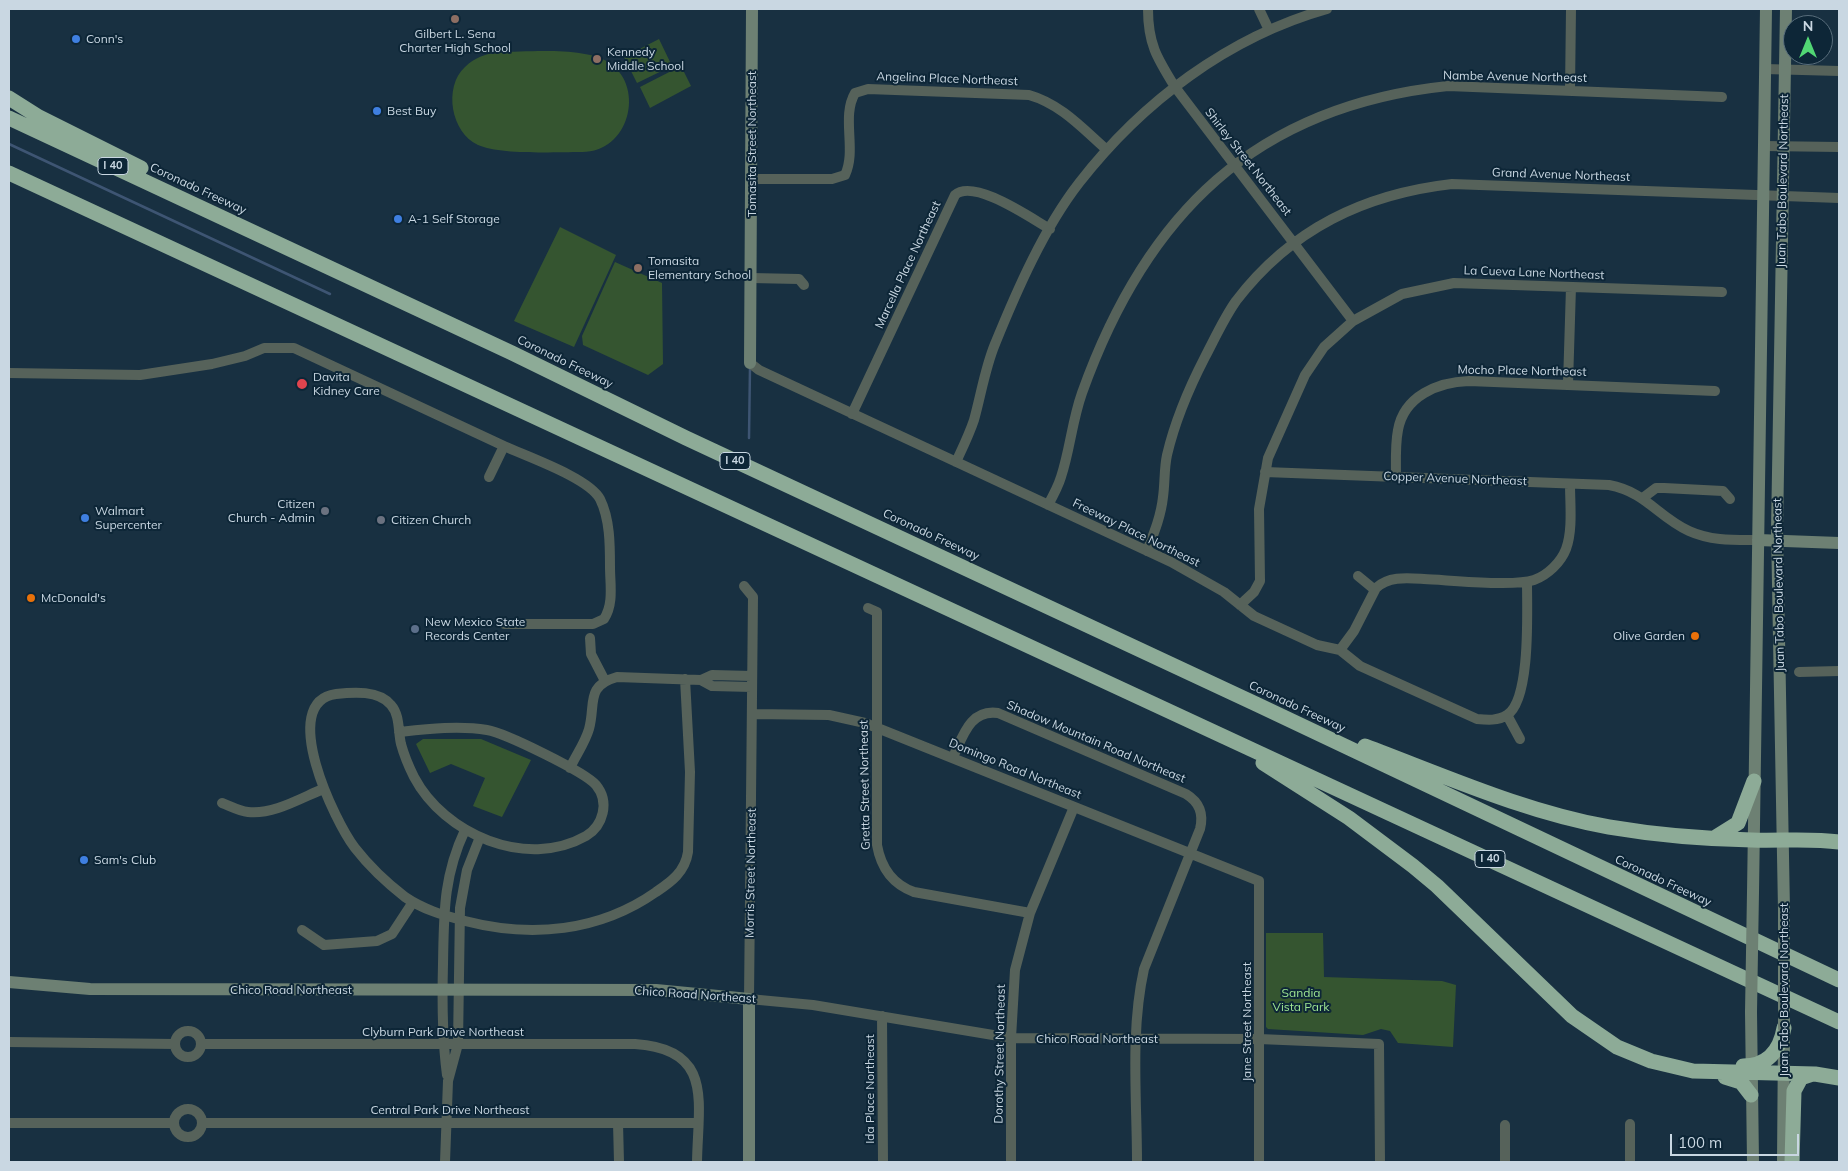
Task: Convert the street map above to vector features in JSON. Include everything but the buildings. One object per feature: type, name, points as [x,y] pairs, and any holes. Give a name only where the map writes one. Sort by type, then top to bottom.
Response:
[{"type":"highway","points":[[9,98],[39,117],[169,183],[216,214]]},
{"type":"highway","name":"Coronado Freeway","points":[[9,118],[512,353],[686,438],[1256,704],[1839,980]]},
{"type":"highway","name":"I 40","points":[[9,173],[189,258],[1141,696],[1839,1022]]},
{"type":"highway","points":[[9,184],[189,258]]},
{"type":"highway","points":[[1141,696],[1268,765],[1349,818],[1437,886],[1565,1011],[1591,1031],[1625,1051],[1668,1066],[1702,1072],[1752,1069],[1815,1074],[1839,1078]]},
{"type":"highway","points":[[1256,704],[1472,787],[1561,816],[1609,827],[1714,838],[1754,840],[1800,838],[1839,842]]},
{"type":"highway","points":[[1714,838],[1738,823],[1754,781]]},
{"type":"highway","points":[[1752,1069],[1774,1054],[1781,1042],[1784,1028]]},
{"type":"highway","points":[[1591,1031],[1596,1040],[1634,1060],[1676,1072],[1733,1079],[1744,1085],[1751,1095]]},
{"type":"highway","points":[[1792,1162],[1794,1091],[1801,1078],[1815,1074]]},
{"type":"main road","name":"Tomasita Street Northeast","points":[[750,362],[752,9]]},
{"type":"main road","name":"Juan Tabo Boulevard Northeast","points":[[1752,1162],[1751,1012],[1766,9]]},
{"type":"main road","name":"Juan Tabo Boulevard Northeast","points":[[1783,1162],[1784,910],[1777,540],[1786,9]]},
{"type":"main road","points":[[1760,354],[1780,355]]},
{"type":"main road","name":"Copper Avenue Northeast","points":[[1758,540],[1839,543]]},
{"type":"main road","name":"Chico Road Northeast","points":[[9,982],[90,989],[656,990],[749,999]]},
{"type":"main road","name":"Morris Street Northeast","points":[[749,999],[749,1162]]},
{"type":"street","name":"Shirley Street Northeast","points":[[1148,9],[1148,32],[1152,48],[1175,87],[1353,321]]},
{"type":"street","points":[[1259,9],[1269,30]]},
{"type":"street","points":[[956,462],[974,420],[982,384],[994,345],[1019,288],[1050,229],[1078,184],[1138,117],[1208,63],[1269,30],[1327,9]]},
{"type":"street","points":[[1570,90],[1571,9]]},
{"type":"street","points":[[1765,69],[1839,71]]},
{"type":"street","name":"Nambe Avenue Northeast","points":[[1048,505],[1061,479],[1082,393],[1134,278],[1151,251],[1178,217],[1203,191],[1235,164],[1296,126],[1324,114],[1378,97],[1448,86],[1722,97]]},
{"type":"street","name":"Angelina Place Northeast","points":[[752,179],[832,179],[844,175],[849,160],[850,104],[855,93],[868,89],[1029,95],[1044,99],[1062,111],[1107,150]]},
{"type":"street","points":[[1764,146],[1839,147]]},
{"type":"street","name":"Grand Avenue Northeast","points":[[1147,551],[1156,528],[1163,499],[1166,457],[1181,408],[1199,368],[1236,302],[1256,277],[1295,243],[1324,222],[1378,199],[1402,192],[1452,184],[1839,198]]},
{"type":"street","name":"Marcella Place Northeast","points":[[852,414],[958,192],[969,191],[996,198],[1050,229]]},
{"type":"street","points":[[751,278],[799,279],[804,285]]},
{"type":"street","name":"La Cueva Lane Northeast","points":[[1353,321],[1402,294],[1435,286],[1469,282],[1722,292]]},
{"type":"street","points":[[1568,384],[1572,287]]},
{"type":"street","points":[[1240,605],[1254,592],[1260,581],[1259,509],[1264,472],[1278,433],[1305,375],[1324,348],[1353,321]]},
{"type":"street","points":[[9,373],[140,375],[232,360],[264,348],[294,348],[584,482],[597,495],[605,512],[608,532],[610,604],[604,619],[593,624],[504,624]]},
{"type":"street","name":"Freeway Place Northeast","points":[[750,362],[759,370],[1206,580],[1254,616],[1317,645],[1340,650],[1360,666],[1477,719],[1492,720],[1507,715]]},
{"type":"street","name":"Mocho Place Northeast","points":[[1396,477],[1400,421],[1410,405],[1441,384],[1469,381],[1714,391]]},
{"type":"street","points":[[489,477],[504,446]]},
{"type":"street","name":"Copper Avenue Northeast","points":[[1264,472],[1609,485],[1624,488],[1644,498],[1672,522],[1708,538],[1758,540]]},
{"type":"street","points":[[1340,650],[1354,631],[1375,590],[1382,583],[1404,578],[1527,582],[1542,577],[1552,570],[1566,548],[1569,535],[1570,484]]},
{"type":"street","points":[[1644,498],[1656,488],[1664,488],[1723,491],[1730,500]]},
{"type":"street","points":[[1358,576],[1375,590]]},
{"type":"street","points":[[1520,739],[1507,715],[1517,704],[1522,688],[1527,582]]},
{"type":"street","name":"Morris Street Northeast","points":[[744,586],[753,597],[749,999]]},
{"type":"street","name":"Gretta Street Northeast","points":[[868,608],[877,612],[877,845],[880,860],[890,877],[900,886],[914,892],[1030,913]]},
{"type":"street","points":[[590,638],[590,654],[605,681]]},
{"type":"street","points":[[1798,672],[1839,671]]},
{"type":"street","points":[[701,680],[712,675],[752,676]]},
{"type":"street","points":[[570,768],[588,730],[594,694],[605,681],[617,677],[685,679],[701,680],[712,686],[752,687]]},
{"type":"street","points":[[398,732],[429,729],[488,730],[570,768],[595,783],[602,798],[603,814],[599,824],[583,838],[556,846],[513,847],[480,837],[465,830],[441,814],[422,790],[407,761],[398,732],[395,711],[386,699],[369,694],[337,694],[324,698],[311,715],[314,753],[323,789],[342,828],[354,848],[371,867],[413,902],[460,920],[499,929],[523,931],[553,930],[586,924],[623,912],[642,902],[680,872],[688,852],[690,784],[685,679]]},
{"type":"street","name":"Shadow Mountain Road Northeast","points":[[953,757],[966,729],[973,719],[986,712],[1003,714],[1192,798],[1200,809],[1202,818],[1191,853],[1144,969],[1139,1000],[1137,1040],[1137,1162]]},
{"type":"street","name":"Domingo Road Northeast","points":[[753,714],[829,715],[876,727],[1260,881]]},
{"type":"street","points":[[222,803],[246,812],[258,812],[323,789]]},
{"type":"street","name":"Dorothy Street Northeast","points":[[1011,1162],[1011,1038],[1014,970],[1030,913],[1074,807]]},
{"type":"street","points":[[448,1081],[443,1044],[444,915],[449,875],[465,830]]},
{"type":"street","points":[[445,1162],[448,1081],[458,1044],[460,920],[467,870],[480,837]]},
{"type":"street","name":"Jane Street Northeast","points":[[1259,1162],[1260,881]]},
{"type":"street","points":[[302,930],[324,945],[377,941],[392,934],[413,902]]},
{"type":"street","name":"Chico Road Northeast","points":[[749,999],[812,1005],[1011,1038],[1260,1040],[1379,1044],[1380,1162]]},
{"type":"street","name":"Ida Place Northeast","points":[[882,1016],[882,1162]]},
{"type":"street","points":[[188,1031],[197,1034],[201,1044],[197,1053],[188,1057],[180,1054],[175,1044],[178,1035],[188,1031]]},
{"type":"street","points":[[9,1042],[175,1044]]},
{"type":"street","name":"Clyburn Park Drive Northeast","points":[[201,1044],[635,1044],[665,1048],[682,1057],[688,1064],[696,1086],[697,1122]]},
{"type":"street","points":[[188,1109],[198,1113],[202,1122],[197,1134],[190,1137],[179,1134],[174,1123],[178,1113],[188,1109]]},
{"type":"street","name":"Central Park Drive Northeast","points":[[202,1122],[697,1122]]},
{"type":"street","points":[[618,1122],[619,1162]]},
{"type":"street","points":[[697,1122],[697,1162]]},
{"type":"street","points":[[9,1123],[174,1123]]},
{"type":"street","points":[[1630,1124],[1630,1162]]},
{"type":"street","points":[[1505,1125],[1505,1162]]},
{"type":"green space","points":[[659,39],[672,66],[637,83],[624,57]]},
{"type":"green space","points":[[499,52],[573,52],[601,58],[611,64],[621,75],[627,88],[629,103],[627,118],[621,131],[611,142],[597,150],[581,152],[528,152],[500,150],[478,145],[461,131],[456,120],[452,97],[454,86],[458,76],[465,67],[481,56]]},
{"type":"green space","points":[[681,66],[691,86],[650,108],[640,87]]},
{"type":"green space","points":[[560,227],[616,255],[574,347],[514,321]]},
{"type":"green space","points":[[615,262],[662,283],[663,364],[648,375],[583,345],[582,336]]},
{"type":"green space","points":[[423,739],[481,739],[531,760],[502,817],[473,806],[485,778],[451,764],[430,773],[416,744]]},
{"type":"green space","name":"Sandia Vista Park","points":[[1266,933],[1323,933],[1324,977],[1442,981],[1456,985],[1453,1047],[1398,1043],[1390,1031],[1381,1029],[1363,1035],[1268,1029],[1266,1027]]},
{"type":"waterway","points":[[9,144],[330,294]]},
{"type":"waterway","points":[[749,438],[750,367]]},
{"type":"place","name":"Gilbert L. Sena Charter High School","points":[[455,19]]},
{"type":"place","name":"Conn's","points":[[76,39]]},
{"type":"place","name":"Kennedy Middle School","points":[[597,59]]},
{"type":"place","name":"Best Buy","points":[[377,111]]},
{"type":"place","name":"A-1 Self Storage","points":[[398,219]]},
{"type":"place","name":"Tomasita Elementary School","points":[[638,268]]},
{"type":"place","name":"Davita Kidney Care","points":[[302,384]]},
{"type":"place","name":"Citizen Church - Admin","points":[[325,511]]},
{"type":"place","name":"Walmart Supercenter","points":[[85,518]]},
{"type":"place","name":"Citizen Church","points":[[381,520]]},
{"type":"place","name":"McDonald's","points":[[31,598]]},
{"type":"place","name":"New Mexico State Records Center","points":[[415,629]]},
{"type":"place","name":"Olive Garden","points":[[1695,636]]},
{"type":"place","name":"Sam's Club","points":[[84,860]]}]
